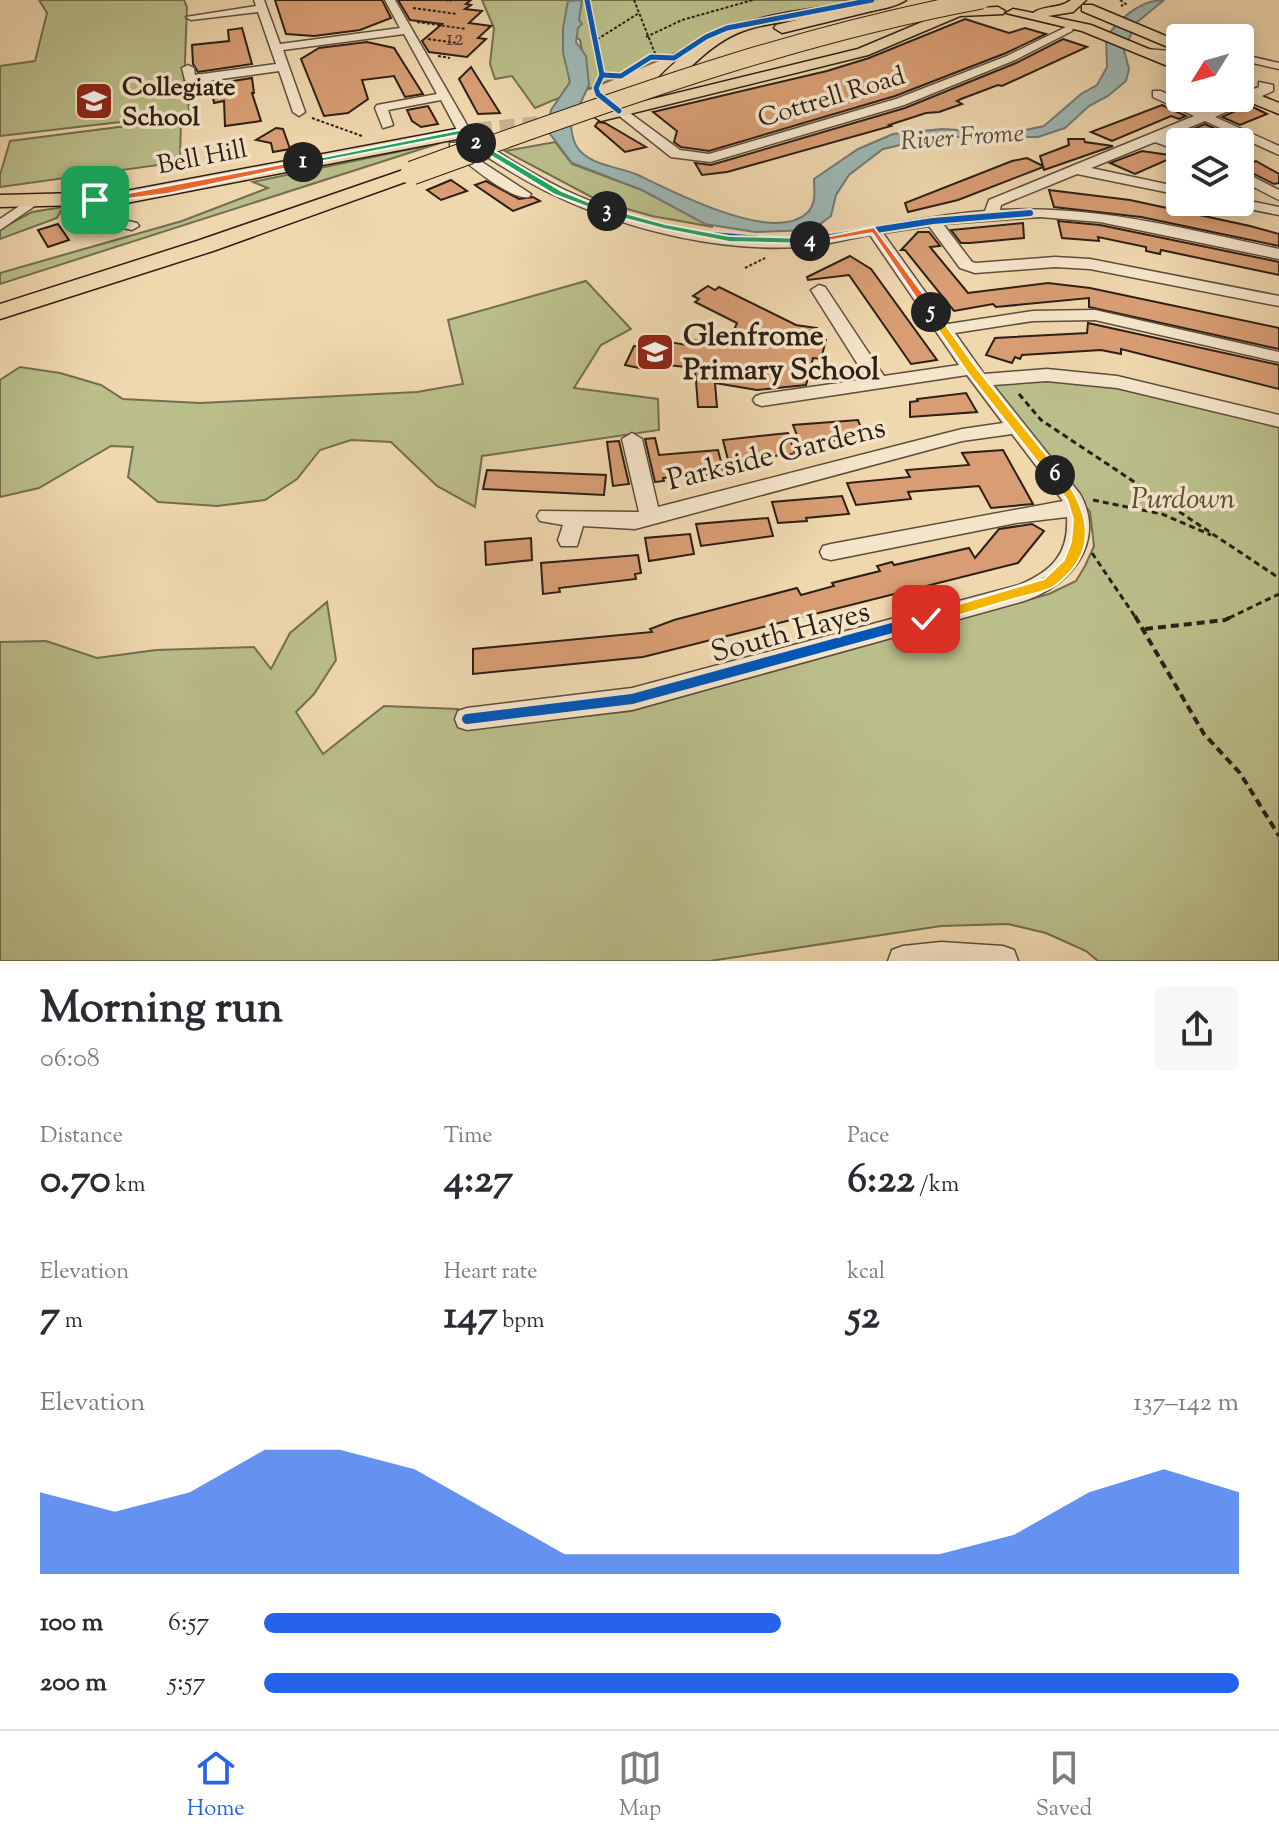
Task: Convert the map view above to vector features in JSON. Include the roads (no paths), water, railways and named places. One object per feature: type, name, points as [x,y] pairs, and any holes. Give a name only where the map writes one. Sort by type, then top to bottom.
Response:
[{"type":"highway","points":[[515,130],[650,67],[782,28],[893,2]]},
{"type":"highway","points":[[515,130],[953,4]]},
{"type":"highway","points":[[0,312],[205,246],[406,169],[752,46],[828,26],[953,4]]},
{"type":"highway","points":[[515,130],[839,30],[998,8]]},
{"type":"highway","points":[[0,298],[406,169]]},
{"type":"main road","points":[[601,116],[863,52],[953,4],[1060,11],[1079,0],[1091,11],[1166,39]]},
{"type":"main road","points":[[622,110],[674,77],[699,50],[731,30],[893,2]]},
{"type":"main road","points":[[998,8],[1074,25],[1166,61]]},
{"type":"main road","points":[[674,77],[696,87],[721,86]]},
{"type":"main road","points":[[1254,94],[1279,109]]},
{"type":"main road","name":"Bell Hill","points":[[0,201],[91,210],[167,191],[461,132]]},
{"type":"street","points":[[391,3],[445,96],[477,165],[524,194]]},
{"type":"street","points":[[191,16],[261,4],[299,112]]},
{"type":"street","name":"Cottrell Road","points":[[622,110],[676,154],[710,158],[900,102],[1011,58],[1065,31],[1046,28]]},
{"type":"street","points":[[276,48],[407,29]]},
{"type":"street","points":[[1140,50],[1166,53]]},
{"type":"street","points":[[1254,63],[1279,68]]},
{"type":"street","points":[[188,68],[189,78],[194,79],[283,67]]},
{"type":"street","points":[[1157,94],[1279,151]]},
{"type":"street","points":[[387,125],[380,110],[382,107],[445,96]]},
{"type":"street","points":[[992,214],[994,203],[1211,112]]},
{"type":"street","points":[[461,132],[558,193],[597,208],[729,239],[799,242],[992,214],[1045,213],[1100,217],[1279,254]]},
{"type":"street","points":[[1155,137],[1166,141]]},
{"type":"street","points":[[1075,169],[1166,188]]},
{"type":"street","points":[[1254,182],[1279,196]]},
{"type":"street","points":[[0,226],[31,202]]},
{"type":"street","points":[[1254,206],[1279,211]]},
{"type":"street","points":[[91,210],[132,226]]},
{"type":"street","points":[[933,221],[966,265],[975,268],[1055,262],[1090,264],[1279,301]]},
{"type":"street","points":[[874,230],[944,330],[983,376],[1077,517]]},
{"type":"street","points":[[819,290],[876,384]]},
{"type":"street","points":[[944,330],[1033,316],[1095,315],[1279,357]]},
{"type":"street","points":[[762,400],[876,384],[1047,375],[1117,382],[1279,421]]},
{"type":"street","name":"Parkside Gardens","points":[[547,516],[612,521],[650,517],[962,435],[1018,427]]},
{"type":"street","points":[[632,439],[650,517]]},
{"type":"street","points":[[831,552],[1016,515],[1077,517]]},
{"type":"street","name":"South Hayes","points":[[467,719],[632,699],[1024,592],[1049,583],[1070,563],[1077,517]]},
{"type":"street","points":[[569,540],[575,518]]},
{"type":"street","points":[[903,961],[941,957],[1003,961]]},
{"type":"water","name":"River Frome","points":[[582,0],[579,20],[582,24],[578,28],[576,42],[586,56],[589,85],[571,123],[574,142],[582,153],[596,162],[638,175],[723,212],[771,223],[792,221],[807,213],[814,201],[814,179],[858,149],[893,134],[942,129],[1012,133],[1044,126],[1081,94],[1097,85],[1107,67],[1106,38],[1117,24],[1139,7],[1164,0],[1136,23],[1124,50],[1129,69],[1126,81],[1089,106],[1065,128],[1038,137],[935,137],[883,149],[849,175],[836,195],[831,216],[812,230],[755,232],[705,224],[642,190],[572,163],[547,130],[551,110],[570,82],[563,53],[568,1]]},
{"type":"tunnel","points":[[477,130],[553,122]]},
{"type":"place","name":"Collegiate School","points":[[94,101]]},
{"type":"place","name":"Glenfrome Primary School","points":[[655,352]]},
{"type":"park label","name":"Purdown","points":[[1183,498]]}]
